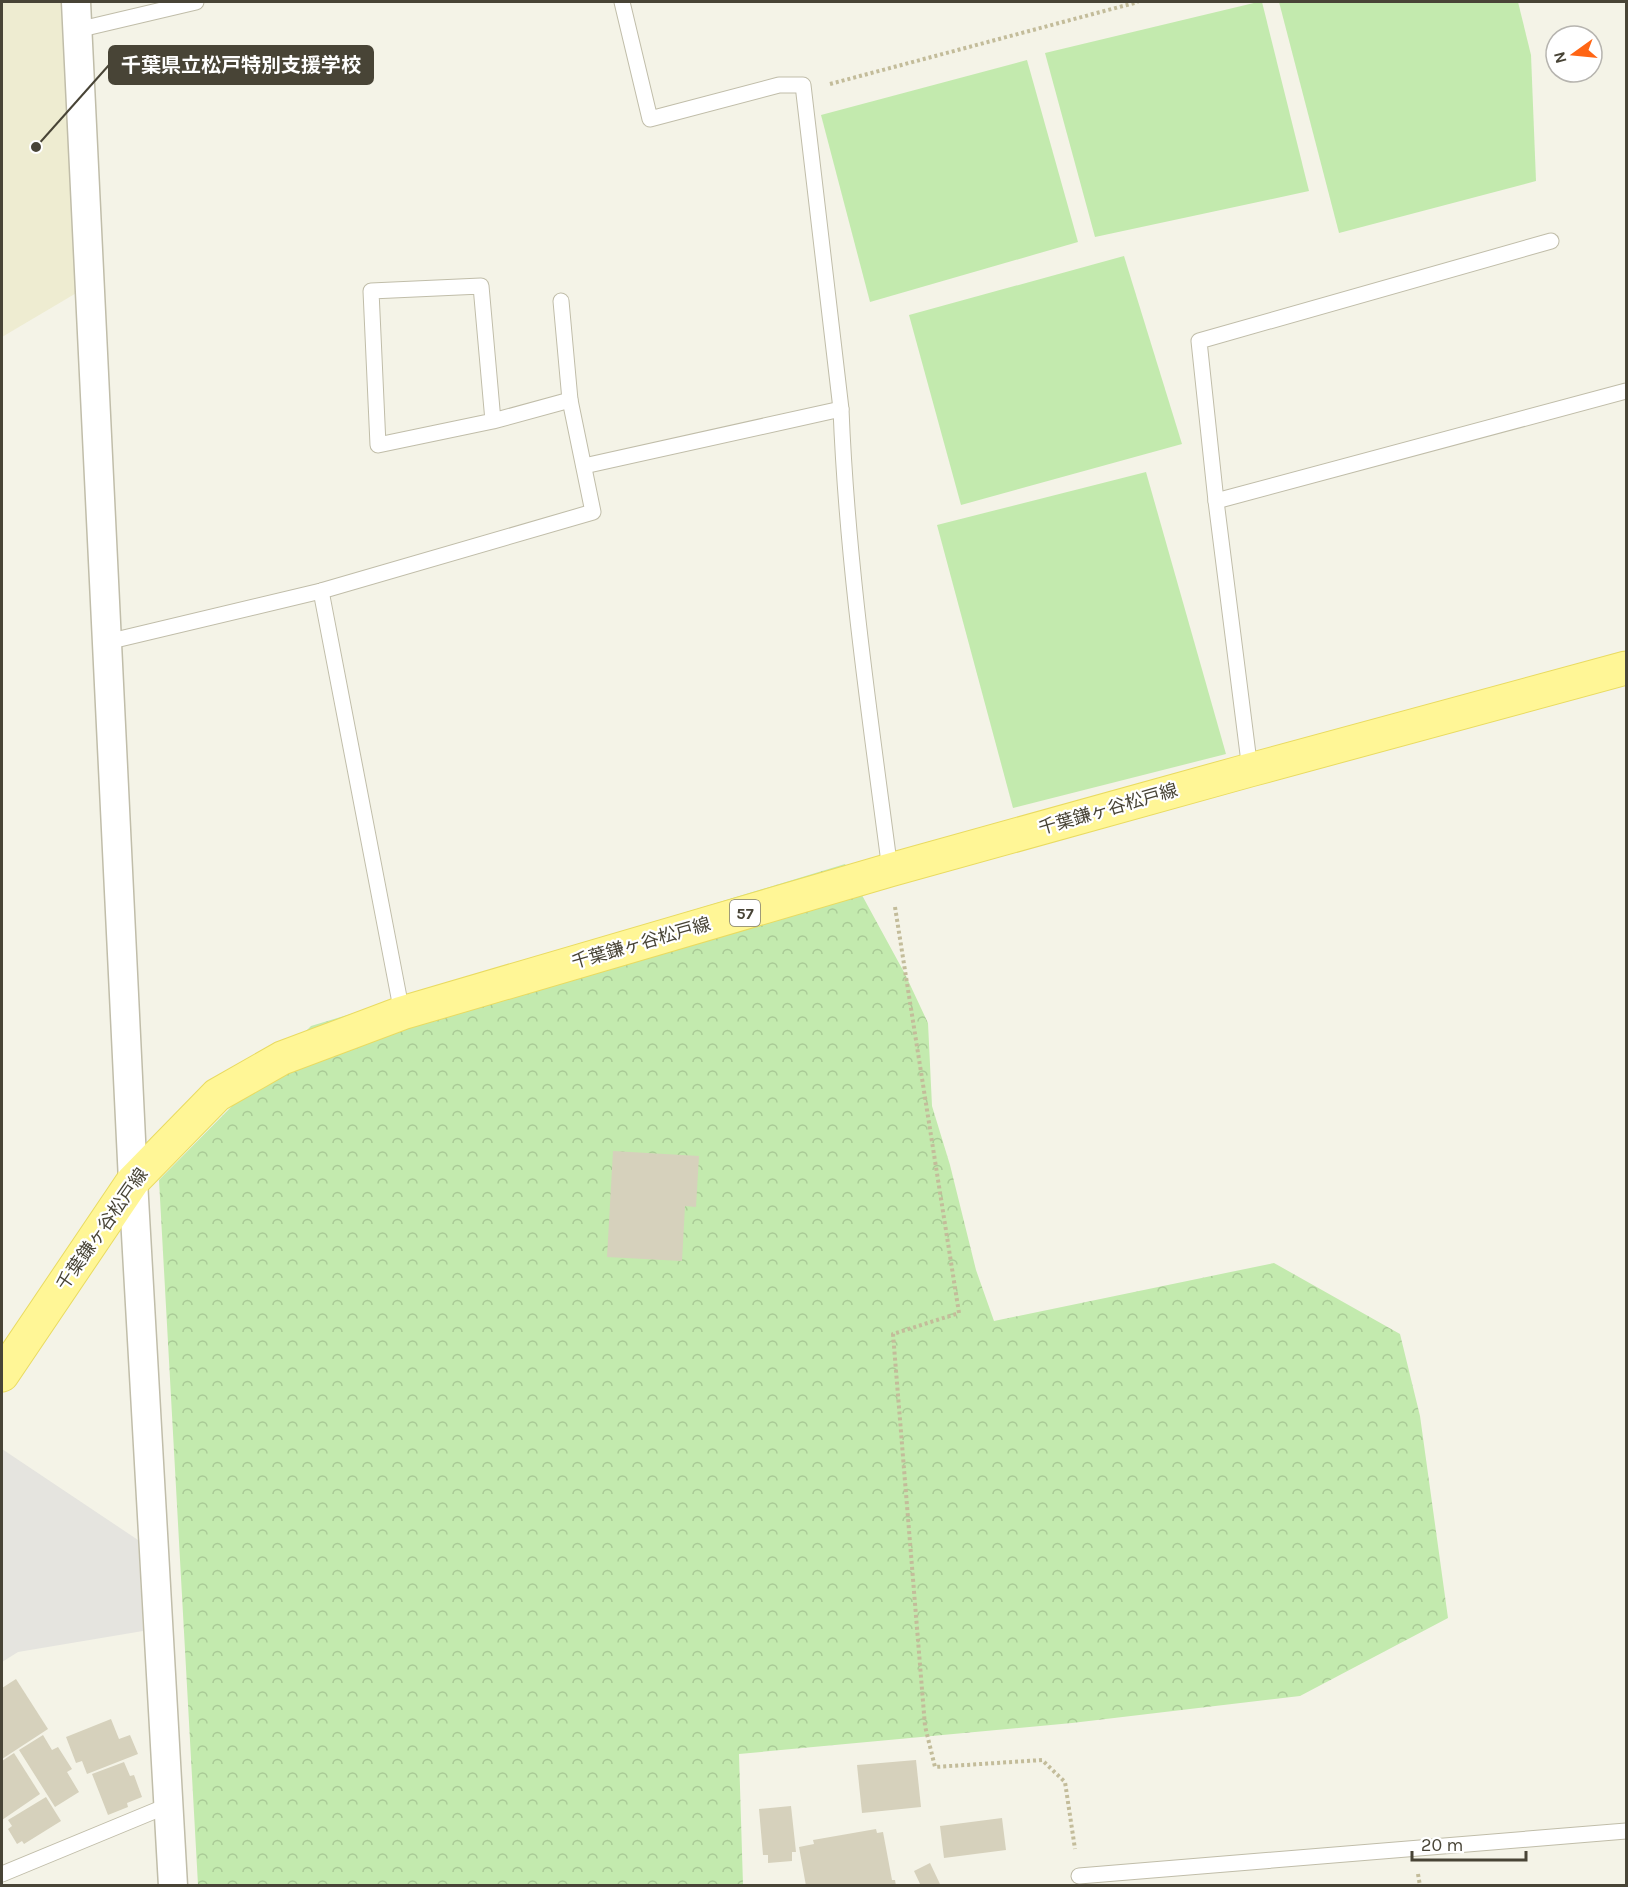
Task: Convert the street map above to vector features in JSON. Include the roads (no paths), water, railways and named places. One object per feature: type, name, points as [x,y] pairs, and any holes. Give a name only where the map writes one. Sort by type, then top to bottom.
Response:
[{"type":"main road","name":"千葉鎌ヶ谷松戸線","points":[[2,1375],[133,1181],[217,1095],[282,1058],[402,1013],[890,870],[1626,668]]},
{"type":"street","points":[[76,2],[133,1181],[173,1886]]},
{"type":"lane","points":[[77,30],[196,2]]},
{"type":"lane","points":[[622,2],[650,119],[779,85],[803,85],[841,409],[843,460],[860,634],[890,870]]},
{"type":"lane","points":[[1250,770],[1216,501],[1199,341],[1551,241]]},
{"type":"lane","points":[[493,421],[481,286],[371,291],[378,445],[493,421],[570,400]]},
{"type":"lane","points":[[107,642],[321,591],[593,512],[570,400],[561,301]]},
{"type":"lane","points":[[1216,501],[1626,391]]},
{"type":"lane","points":[[584,466],[841,409]]},
{"type":"lane","points":[[321,591],[402,1013]]},
{"type":"lane","points":[[2,1874],[169,1805]]},
{"type":"lane","points":[[1079,1876],[1626,1831]]},
{"type":"place","name":"千葉県立松戸特別支援学校","points":[[36,147]]}]
